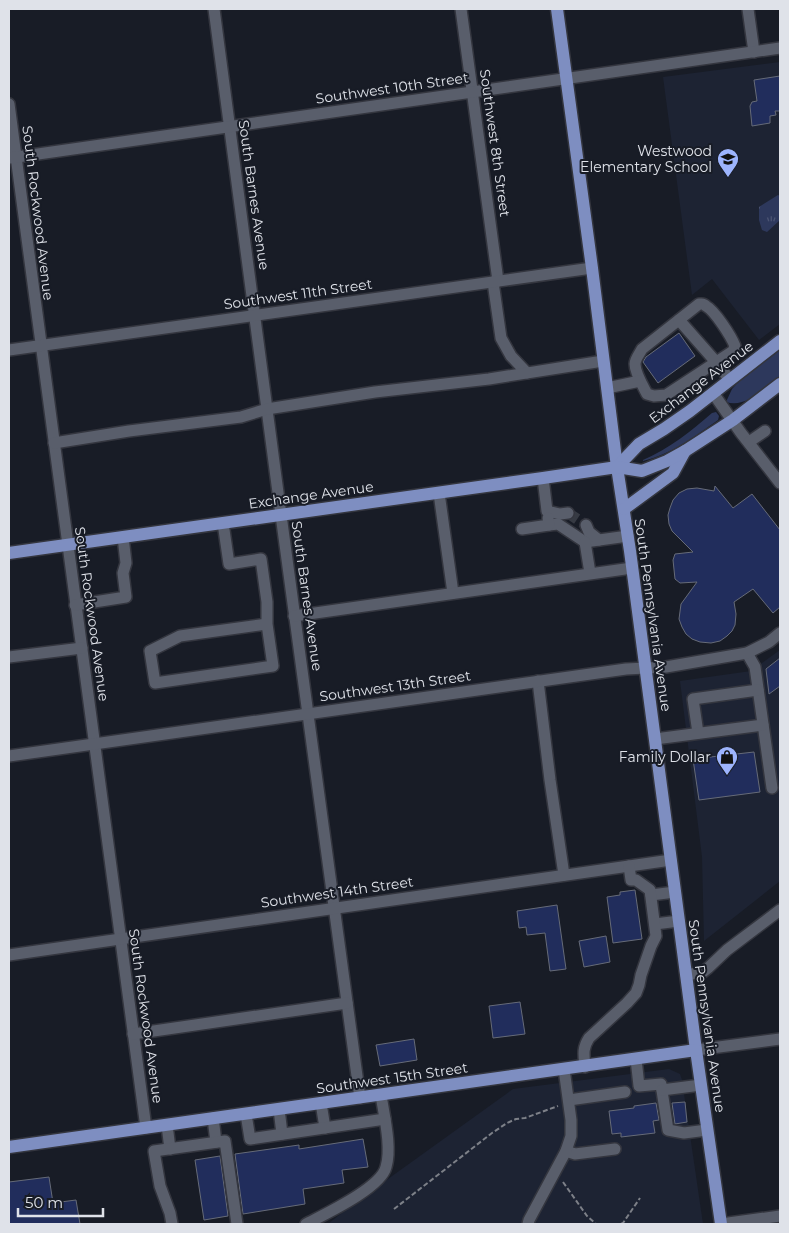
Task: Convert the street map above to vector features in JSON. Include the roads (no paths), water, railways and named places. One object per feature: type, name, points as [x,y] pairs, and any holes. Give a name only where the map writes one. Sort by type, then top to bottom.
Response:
[{"type":"main road","name":"South Pennsylvania Avenue","points":[[557,9],[670,860],[721,1224]]},
{"type":"main road","name":"Exchange Avenue","points":[[617,466],[639,444],[664,429],[780,341]]},
{"type":"main road","name":"Exchange Avenue","points":[[9,553],[617,466],[642,471],[667,461],[733,420],[780,384]]},
{"type":"main road","points":[[624,509],[673,473],[685,450]]},
{"type":"main road","name":"Southwest 15th Street","points":[[9,1147],[696,1050]]},
{"type":"street","name":"South Barnes Avenue","points":[[214,9],[360,1098]]},
{"type":"street","name":"Southwest 8th Street","points":[[461,9],[473,91],[501,338],[511,356],[527,373]]},
{"type":"street","points":[[748,9],[754,52]]},
{"type":"street","name":"Southwest 10th Street","points":[[12,158],[780,48]]},
{"type":"street","name":"South Rockwood Avenue","points":[[9,104],[12,158],[54,443],[146,1128]]},
{"type":"street","name":"Southwest 11th Street","points":[[9,350],[592,268]]},
{"type":"street","points":[[699,304],[709,307],[731,336],[735,346],[733,351],[716,362],[666,395],[654,396],[647,394],[640,381],[635,364],[642,349],[699,304]]},
{"type":"street","points":[[679,320],[730,380]]},
{"type":"street","points":[[54,443],[129,431],[241,417],[267,409],[375,392],[489,379],[603,361]]},
{"type":"street","points":[[607,388],[640,381]]},
{"type":"street","points":[[713,393],[780,483]]},
{"type":"street","points":[[749,442],[765,431]]},
{"type":"street","points":[[543,478],[549,525]]},
{"type":"street","points":[[439,492],[453,593]]},
{"type":"street","points":[[547,511],[564,515]]},
{"type":"street","points":[[223,523],[229,564],[261,559],[273,666],[155,683],[150,650],[180,636],[267,624]]},
{"type":"street","points":[[522,529],[558,524],[585,532],[599,540],[628,536]]},
{"type":"street","points":[[585,532],[590,574]]},
{"type":"street","points":[[75,605],[126,598],[123,573],[126,563],[123,537]]},
{"type":"street","points":[[294,616],[632,568]]},
{"type":"street","name":"Southwest 13th Street","points":[[9,756],[626,669],[666,667],[747,653],[769,642],[780,633]]},
{"type":"street","points":[[9,657],[82,648]]},
{"type":"street","points":[[747,653],[755,667],[772,788]]},
{"type":"street","points":[[538,681],[564,875]]},
{"type":"street","points":[[698,734],[692,699],[758,690]]},
{"type":"street","points":[[655,739],[763,725]]},
{"type":"street","name":"Southwest 14th Street","points":[[9,955],[670,860]]},
{"type":"street","points":[[585,1066],[584,1045],[588,1038],[636,994],[656,936],[650,890],[636,880],[631,880],[629,866]]},
{"type":"street","points":[[651,895],[675,892]]},
{"type":"street","points":[[686,975],[703,972],[727,950],[780,910]]},
{"type":"street","points":[[655,924],[679,921]]},
{"type":"street","points":[[133,1034],[347,1003]]},
{"type":"street","name":"Southwest 15th Street","points":[[696,1050],[780,1039]]},
{"type":"street","points":[[636,1059],[640,1086],[661,1084],[668,1130],[684,1133],[707,1130]]},
{"type":"street","points":[[528,1224],[566,1151],[570,1136],[571,1120],[564,1069]]},
{"type":"street","points":[[662,1090],[701,1085]]},
{"type":"street","points":[[569,1100],[625,1092]]},
{"type":"street","points":[[306,1224],[363,1192],[381,1177],[386,1169],[388,1144],[381,1095]]},
{"type":"street","points":[[321,1104],[325,1128]]},
{"type":"street","points":[[278,1109],[282,1134]]},
{"type":"street","points":[[246,1114],[250,1139],[384,1120]]},
{"type":"street","points":[[212,1118],[216,1142]]},
{"type":"street","points":[[167,1125],[170,1149]]},
{"type":"street","points":[[172,1224],[160,1186],[154,1151],[225,1141],[237,1224]]},
{"type":"street","points":[[566,1151],[575,1154],[615,1149]]},
{"type":"street","points":[[721,1224],[780,1216]]},
{"type":"tunnel","points":[[568,513],[586,525]]},
{"type":"place","name":"Westwood Elementary School","points":[[728,178]]},
{"type":"place","name":"Family Dollar","points":[[727,776]]}]
